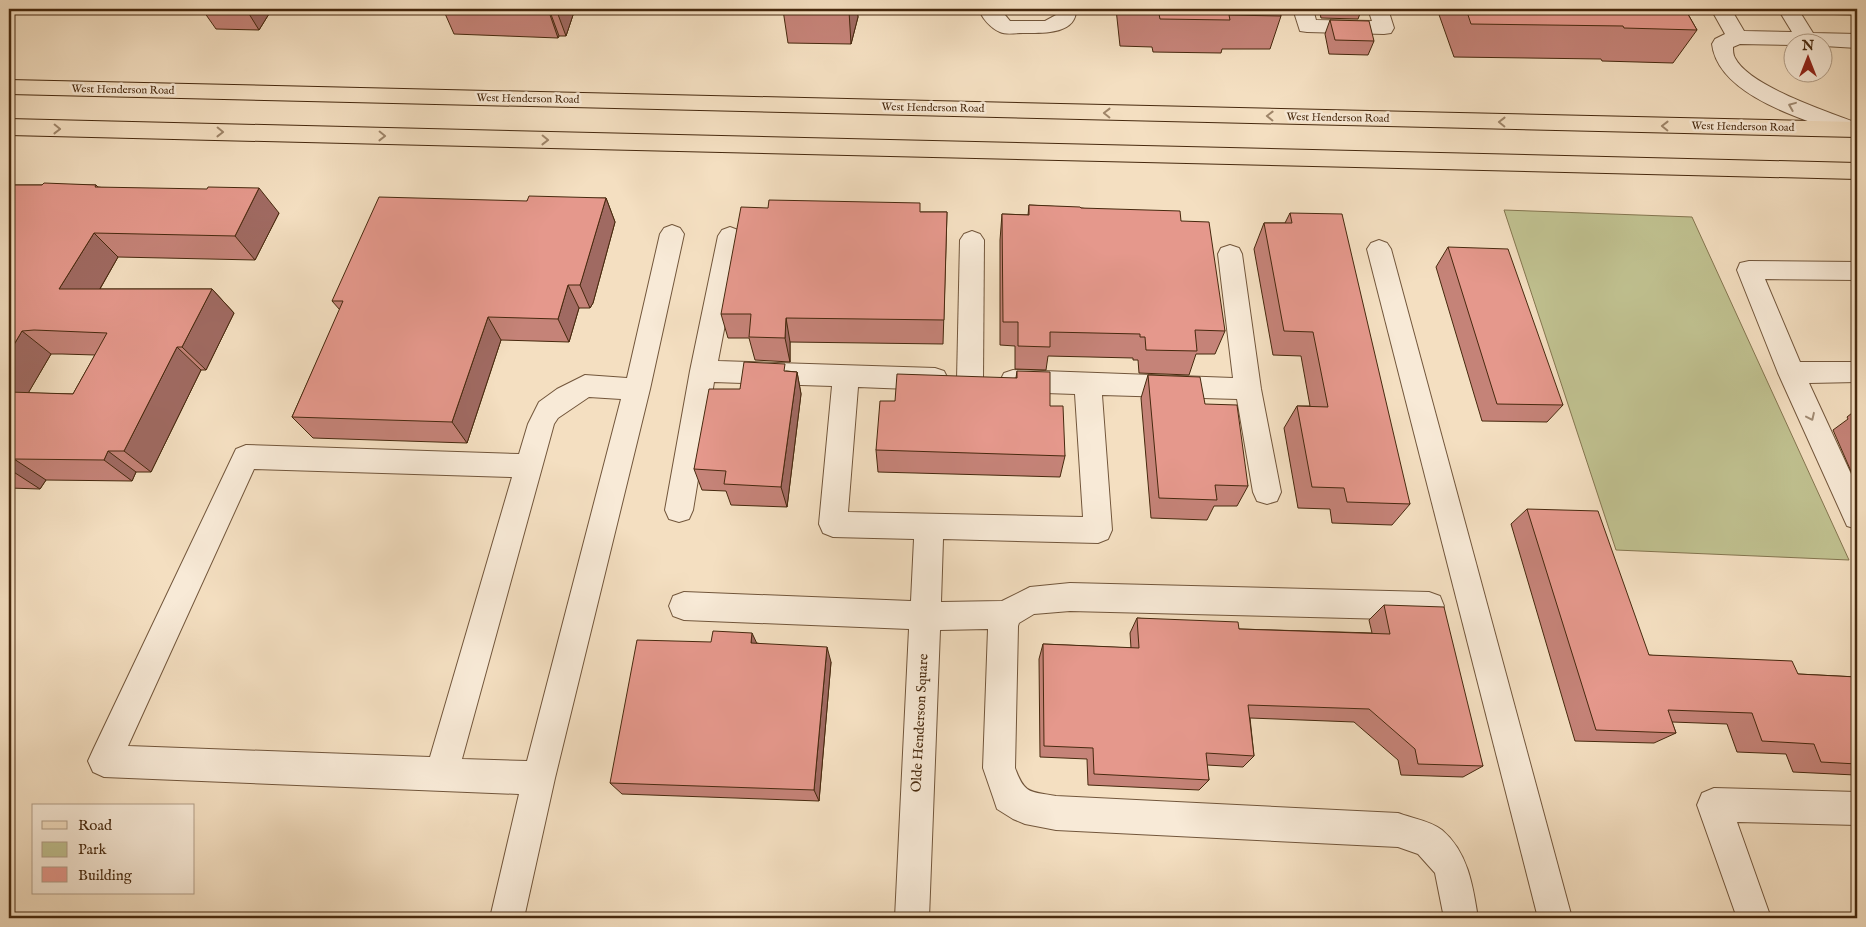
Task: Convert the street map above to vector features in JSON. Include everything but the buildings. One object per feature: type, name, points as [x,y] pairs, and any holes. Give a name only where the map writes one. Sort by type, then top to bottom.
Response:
[{"type":"main road","name":"West Henderson Road","points":[[9,87],[1855,130]]},
{"type":"main road","points":[[9,128],[1857,171]]},
{"type":"street","points":[[990,9],[990,12],[1005,27],[1048,27],[1066,18],[1066,9]]},
{"type":"street","points":[[1303,9],[1307,26],[1384,28],[1378,9]]},
{"type":"street","points":[[1721,9],[1738,37]]},
{"type":"street","points":[[1788,9],[1803,32]]},
{"type":"street","points":[[1784,39],[1738,37],[1722,44],[1723,54],[1727,63],[1736,72],[1780,100],[1855,130]]},
{"type":"street","points":[[1834,41],[1857,41]]},
{"type":"street","points":[[507,918],[539,778],[637,389],[672,234]]},
{"type":"street","points":[[679,510],[703,372],[730,236]]},
{"type":"street","points":[[970,380],[972,240]]},
{"type":"street","points":[[1380,248],[1465,584],[1555,918]]},
{"type":"street","points":[[1230,254],[1248,389],[1267,492]]},
{"type":"street","points":[[1857,271],[1749,270],[1791,373],[1857,517]]},
{"type":"street","points":[[703,372],[1248,389]]},
{"type":"street","points":[[1791,373],[1857,372]]},
{"type":"street","points":[[846,376],[833,524],[1098,530],[1088,384]]},
{"type":"street","points":[[441,776],[541,424],[548,410],[585,386],[637,389]]},
{"type":"street","points":[[529,466],[246,458],[104,761],[441,776],[539,778]]},
{"type":"street","name":"Olde Henderson Square","points":[[912,918],[930,527]]},
{"type":"street","points":[[684,606],[925,616],[1005,615],[1030,602],[1070,597],[1428,606]]},
{"type":"street","points":[[1005,615],[1003,626],[999,768],[1008,797],[1025,807],[1056,813],[1398,830],[1429,841],[1450,865],[1461,918]]},
{"type":"street","points":[[1754,918],[1714,804],[1857,809]]},
{"type":"green space","points":[[1504,210],[1692,217],[1849,560],[1616,550]]}]
